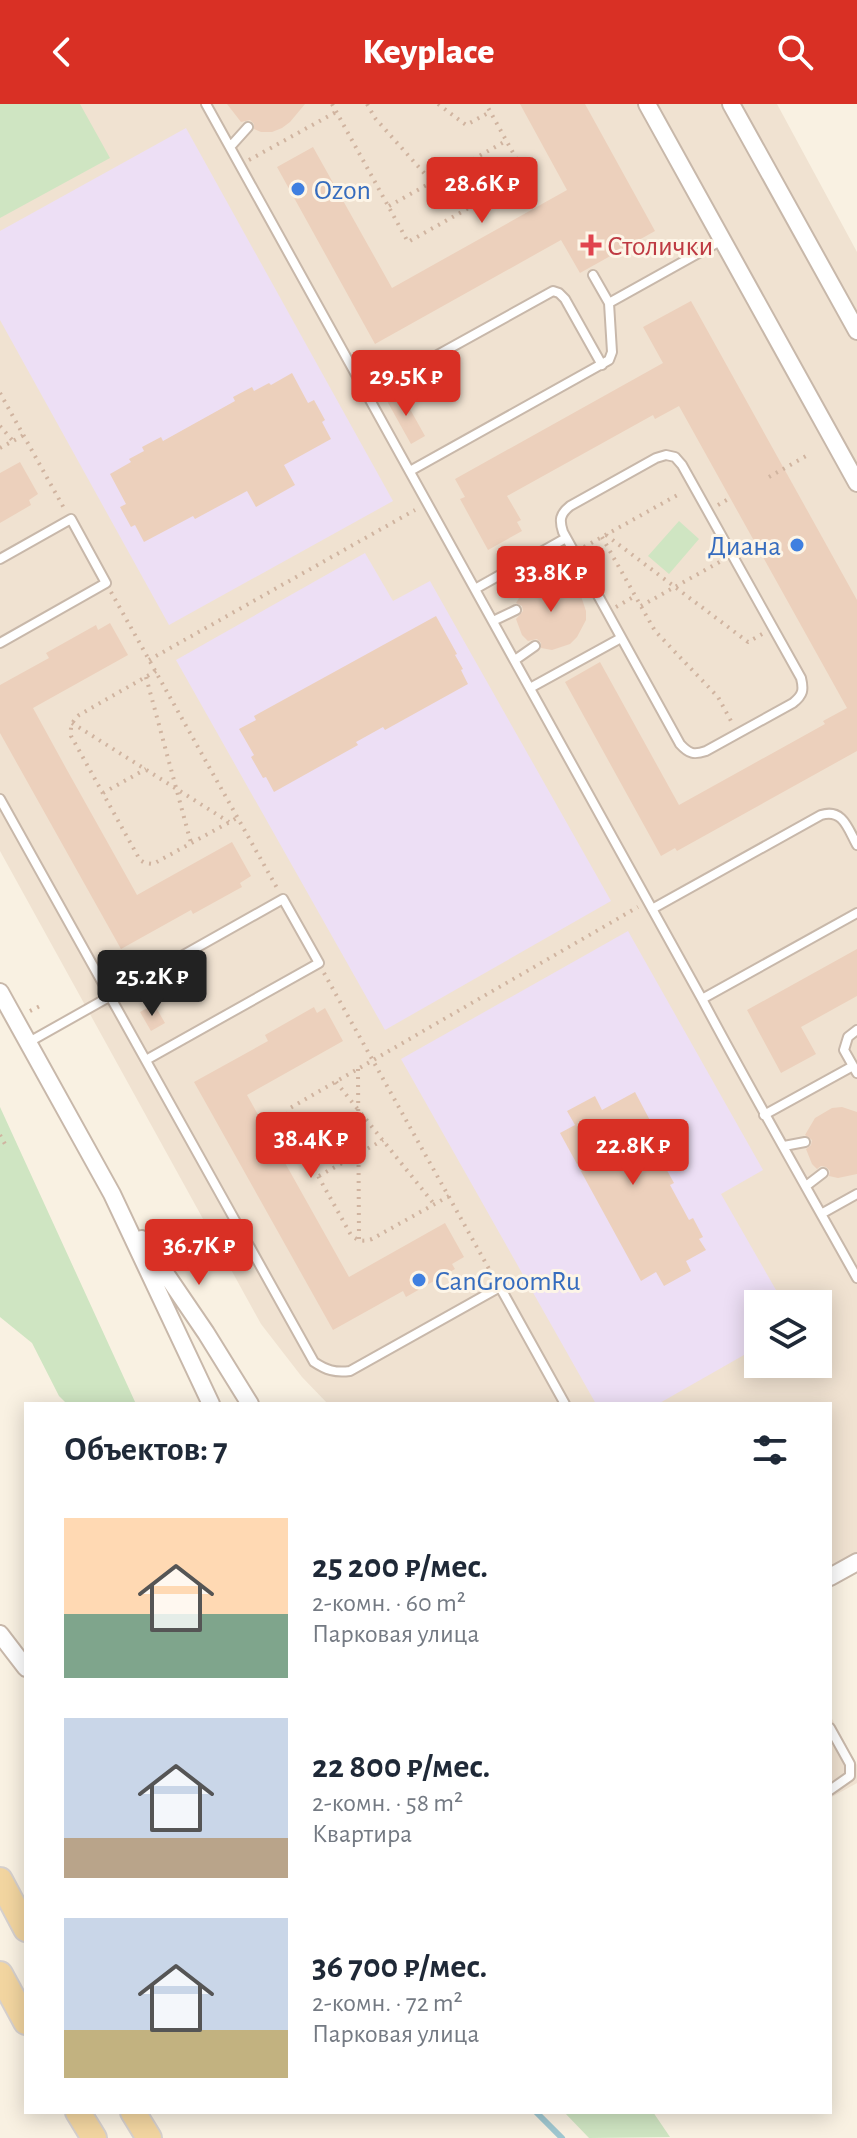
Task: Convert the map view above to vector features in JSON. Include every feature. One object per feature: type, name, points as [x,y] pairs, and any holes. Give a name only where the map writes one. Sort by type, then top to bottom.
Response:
[{"type":"main road","points":[[0,1880],[24,1925]]},
{"type":"main road","points":[[0,1974],[24,2018]]},
{"type":"main road","points":[[79,2114],[94,2138]]},
{"type":"main road","points":[[134,2114],[149,2138]]},
{"type":"street","points":[[647,104],[857,483]]},
{"type":"street","points":[[731,104],[857,331]]},
{"type":"street","points":[[0,992],[112,1194],[210,1402]]},
{"type":"street","points":[[112,1194],[249,1402]]},
{"type":"street","points":[[832,1576],[857,1562]]},
{"type":"street","points":[[0,1634],[24,1665]]},
{"type":"street","points":[[0,1869],[24,1924]]},
{"type":"lane","points":[[206,104],[857,1278]]},
{"type":"lane","points":[[230,147],[248,127]]},
{"type":"lane","points":[[609,303],[722,240]]},
{"type":"lane","points":[[410,471],[609,360],[612,352],[609,303],[593,275]]},
{"type":"lane","points":[[367,394],[553,291],[565,299],[602,365]]},
{"type":"lane","points":[[666,455],[675,457],[801,678],[804,688],[801,697],[706,751],[696,755],[686,751],[566,538],[559,522],[562,512],[570,506],[656,458],[666,455]]},
{"type":"lane","points":[[0,559],[71,519],[106,583],[0,643]]},
{"type":"lane","points":[[475,589],[566,538]]},
{"type":"lane","points":[[493,621],[516,610]]},
{"type":"lane","points":[[530,688],[621,638]]},
{"type":"lane","points":[[515,660],[535,646]]},
{"type":"lane","points":[[0,799],[314,1362],[338,1373],[350,1371],[500,1287],[564,1402]]},
{"type":"lane","points":[[650,905],[830,812],[837,814],[844,822],[857,845]]},
{"type":"lane","points":[[28,1042],[283,899],[319,963],[146,1060]]},
{"type":"lane","points":[[702,999],[857,913]]},
{"type":"lane","points":[[764,1115],[855,1069],[844,1050],[848,1037],[857,1030]]},
{"type":"lane","points":[[784,1146],[805,1142]]},
{"type":"lane","points":[[806,1186],[823,1173]]},
{"type":"lane","points":[[821,1214],[857,1194]]},
{"type":"lane","points":[[832,1732],[851,1770],[850,1776],[832,1789]]},
{"type":"path","points":[[332,104],[408,242],[526,176],[486,104]]},
{"type":"path","points":[[367,104],[375,118],[432,182]]},
{"type":"path","points":[[438,104],[466,125],[490,112]]},
{"type":"path","points":[[265,151],[336,112]]},
{"type":"path","points":[[388,206],[506,141]]},
{"type":"path","points":[[0,393],[71,519]]},
{"type":"path","points":[[0,426],[13,441]]},
{"type":"path","points":[[0,448],[24,435]]},
{"type":"path","points":[[769,477],[808,455]]},
{"type":"path","points":[[574,552],[694,486]]},
{"type":"path","points":[[149,660],[427,503]]},
{"type":"path","points":[[604,536],[748,642],[773,628]]},
{"type":"path","points":[[604,536],[655,631],[718,697],[738,734]]},
{"type":"path","points":[[641,606],[732,555]]},
{"type":"path","points":[[106,583],[283,899]]},
{"type":"path","points":[[607,612],[635,596]]},
{"type":"path","points":[[156,671],[79,715],[72,723],[71,736],[140,860],[145,863],[153,864],[237,818]]},
{"type":"path","points":[[146,677],[191,843]]},
{"type":"path","points":[[72,723],[229,822]]},
{"type":"path","points":[[103,793],[146,769]]},
{"type":"path","points":[[449,1196],[372,1239],[359,1241],[351,1235],[289,1124],[287,1115],[290,1108],[650,905]]},
{"type":"path","points":[[319,963],[500,1287]]},
{"type":"path","points":[[358,1069],[359,1241]]},
{"type":"path","points":[[336,1082],[434,1204]]},
{"type":"path","points":[[0,1135],[6,1146]]},
{"type":"path","points":[[318,1177],[383,1140]]},
{"type":"shaded area","points":[[0,104],[777,104],[857,252],[857,1565],[832,1580],[832,1402],[326,1402],[302,1377],[261,1324],[0,851]]},
{"type":"shaded area","points":[[186,128],[393,501],[169,625],[0,320],[0,231]]},
{"type":"shaded area","points":[[365,553],[393,601],[430,581],[611,901],[385,1030],[176,660]]},
{"type":"shaded area","points":[[628,931],[763,1170],[721,1194],[776,1290],[744,1290],[744,1355],[662,1402],[595,1402],[401,1059]]},
{"type":"shaded area","points":[[832,1719],[857,1765],[857,1783],[832,1797]]},
{"type":"green space","points":[[0,104],[80,104],[110,158],[0,218]]},
{"type":"green space","points":[[679,521],[699,539],[669,574],[648,556]]},
{"type":"green space","points":[[0,1107],[135,1402],[65,1402],[32,1343],[0,1317]]},
{"type":"green space","points":[[566,2114],[654,2114],[670,2137],[589,2138]]},
{"type":"building","points":[[227,104],[305,104],[282,128],[261,132],[254,129],[250,120],[241,122]]},
{"type":"building","points":[[520,104],[585,104],[655,231],[580,273],[561,240],[375,344],[277,167],[313,147],[392,288],[567,190]]},
{"type":"building","points":[[691,301],[857,600],[857,751],[677,851],[675,848],[661,856],[565,682],[600,662],[679,805],[825,724],[823,721],[847,708],[679,406],[655,419],[653,415],[507,496],[521,520],[517,522],[522,531],[488,550],[460,499],[465,497],[455,479],[663,363],[643,327]]},
{"type":"building","points":[[292,373],[308,403],[314,400],[331,439],[284,465],[295,485],[256,507],[247,491],[144,542],[120,507],[126,504],[110,474],[131,462],[129,459],[144,451],[142,447],[161,437],[163,441],[235,401],[233,397],[252,387],[254,391]]},
{"type":"building","points":[[401,393],[425,436],[411,444],[387,401]]},
{"type":"building","points":[[20,462],[38,494],[29,500],[31,505],[0,523],[0,473]]},
{"type":"building","points":[[546,579],[556,579],[573,586],[580,593],[586,611],[586,620],[577,637],[570,644],[552,650],[541,648],[537,639],[528,641],[516,619],[523,611],[522,606],[516,603],[522,593],[528,586]]},
{"type":"building","points":[[436,616],[457,654],[468,684],[385,730],[383,727],[356,742],[358,745],[274,792],[251,757],[254,755],[239,729],[256,720],[254,716]]},
{"type":"building","points":[[110,623],[128,655],[33,708],[67,770],[137,895],[232,842],[251,876],[240,883],[242,887],[193,914],[191,910],[121,949],[0,733],[0,685],[49,658],[46,653],[96,625],[98,630]]},
{"type":"building","points":[[857,949],[857,996],[801,1027],[816,1054],[781,1073],[747,1010]]},
{"type":"building","points":[[154,1004],[165,1023],[151,1031],[140,1012]]},
{"type":"building","points":[[314,1007],[317,1013],[325,1008],[343,1041],[247,1095],[349,1277],[445,1223],[464,1257],[452,1264],[455,1269],[406,1297],[403,1291],[333,1330],[194,1082],[268,1041],[265,1035]]},
{"type":"building","points":[[635,1092],[654,1128],[646,1132],[674,1183],[670,1185],[689,1220],[693,1218],[703,1237],[699,1239],[706,1250],[686,1261],[691,1271],[664,1286],[656,1272],[641,1281],[560,1133],[575,1125],[567,1111],[595,1096],[602,1110]]},
{"type":"building","points":[[842,1107],[857,1112],[857,1174],[838,1178],[829,1176],[830,1171],[826,1167],[817,1169],[812,1164],[806,1149],[812,1140],[805,1135],[815,1118],[832,1108]]},
{"type":"waterway","points":[[538,2114],[562,2138]]},
{"type":"place","name":"Ozon","points":[[298,189]]},
{"type":"place","name":"Столички","points":[[591,245]]},
{"type":"place","name":"Диана","points":[[797,545]]},
{"type":"place","name":"CanGroomRu","points":[[419,1280]]}]
